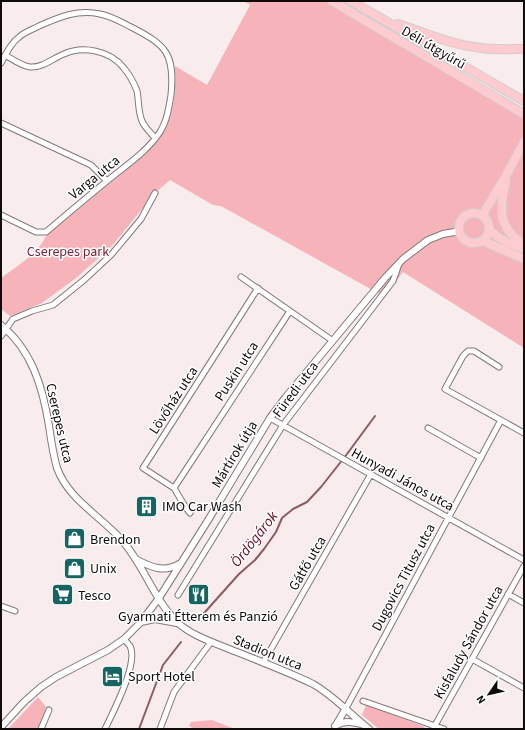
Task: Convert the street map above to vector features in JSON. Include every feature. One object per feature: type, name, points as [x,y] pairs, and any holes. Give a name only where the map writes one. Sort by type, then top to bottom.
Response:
[{"type":"main road","name":"Déli útgyűrű","points":[[332,1],[524,114]]},
{"type":"main road","name":"Déli útgyűrű","points":[[351,1],[524,101]]},
{"type":"main road","points":[[379,17],[443,40],[465,45],[482,48],[524,49]]},
{"type":"main road","points":[[509,49],[524,43]]},
{"type":"main road","points":[[482,216],[524,142]]},
{"type":"main road","points":[[508,172],[501,199],[501,212],[507,230],[513,237],[524,245]]},
{"type":"main road","points":[[474,214],[482,216],[488,221],[489,229],[486,238],[479,243],[471,243],[464,239],[460,231],[461,223],[466,216],[474,214]]},
{"type":"main road","points":[[489,229],[493,234],[524,249]]},
{"type":"main road","points":[[483,241],[524,259]]},
{"type":"street","name":"Varga utca","points":[[1,63],[16,39],[26,32],[61,16],[80,13],[101,14],[114,18],[146,35],[163,47],[167,53],[171,65],[172,78],[169,104],[164,125],[155,138],[136,158],[46,232],[36,232],[1,215]]},
{"type":"street","points":[[5,55],[30,67],[42,65],[64,54],[82,50],[103,53],[116,60],[123,66],[133,81],[137,92],[139,112],[142,123],[155,138]]},
{"type":"street","points":[[1,123],[91,165],[107,181]]},
{"type":"street","points":[[1,336],[4,327],[13,319],[32,311],[53,305],[84,280],[127,236],[146,211],[155,193]]},
{"type":"street","name":"Mártírok útja","points":[[1,727],[24,702],[41,687],[56,677],[108,650],[124,639],[141,622],[159,598],[208,522],[270,418],[285,398],[385,278],[399,264],[428,240],[443,234],[460,231]]},
{"type":"street","name":"Füredi utca","points":[[178,595],[283,425],[393,281],[399,264]]},
{"type":"street","points":[[241,277],[333,341]]},
{"type":"street","name":"Lövőház utca","points":[[190,512],[174,488],[143,468],[258,288]]},
{"type":"street","name":"Puskin utca","points":[[174,488],[290,311]]},
{"type":"street","name":"Cserepes utca","points":[[4,327],[24,351],[37,375],[45,403],[54,456],[62,478],[69,490],[80,502],[119,537],[136,559],[159,598]]},
{"type":"street","points":[[499,367],[474,352],[468,351],[463,356],[445,389],[524,433]]},
{"type":"street","name":"Hunyadi János utca","points":[[270,418],[524,560]]},
{"type":"street","name":"Dugovics Titusz utca","points":[[346,708],[501,420]]},
{"type":"street","points":[[428,428],[481,458]]},
{"type":"street","name":"Gátfő utca","points":[[263,663],[371,474]]},
{"type":"street","points":[[136,559],[156,568],[173,568],[181,563]]},
{"type":"street","name":"Kisfaludy Sándor utca","points":[[434,727],[524,566]]},
{"type":"street","points":[[508,594],[524,603]]},
{"type":"street","name":"Stadion utca","points":[[159,598],[177,623],[185,629],[211,642],[313,684],[325,691],[368,728]]},
{"type":"street","points":[[1,606],[15,611]]},
{"type":"street","points":[[141,622],[155,619],[177,623]]},
{"type":"street","points":[[105,729],[124,688],[129,673],[131,647],[124,639]]},
{"type":"street","points":[[160,729],[174,692],[211,642]]},
{"type":"street","points":[[472,659],[524,688]]},
{"type":"street","points":[[363,701],[434,727],[444,729]]},
{"type":"street","points":[[334,728],[346,708]]},
{"type":"street","points":[[41,729],[49,710]]},
{"type":"street","points":[[334,728],[344,722],[355,723],[368,728]]},
{"type":"green space","name":"Cserepes park","points":[[243,1],[343,1],[524,112],[524,348],[403,272],[385,297],[221,206],[213,205],[170,180],[155,193],[111,247],[76,278],[42,303],[10,316],[1,309],[1,278],[26,260],[42,243],[46,236],[145,154],[162,134],[171,114],[173,104],[175,93],[175,66],[207,85],[250,5]]},
{"type":"green space","points":[[38,697],[46,707],[42,729],[8,729]]},
{"type":"green space","points":[[366,705],[423,726],[426,729],[379,729],[362,715]]},
{"type":"green space","points":[[212,720],[235,729],[194,729],[189,726],[191,722]]},
{"type":"waterway","name":"Ördögárok","points":[[197,621],[239,574],[255,560],[276,532],[282,518],[293,509],[307,502],[321,487],[375,416]]},
{"type":"waterway","name":"Ördögárok","points":[[139,729],[163,665],[181,642]]},
{"type":"place","name":"IMO Car Wash","points":[[147,506]]},
{"type":"place","name":"Brendon","points":[[75,539]]},
{"type":"place","name":"Unix","points":[[75,568]]},
{"type":"place","name":"Gyarmati Étterem és Panzió","points":[[198,594]]},
{"type":"place","name":"Tesco","points":[[63,595]]},
{"type":"place","name":"Sport Hotel","points":[[112,676]]}]
